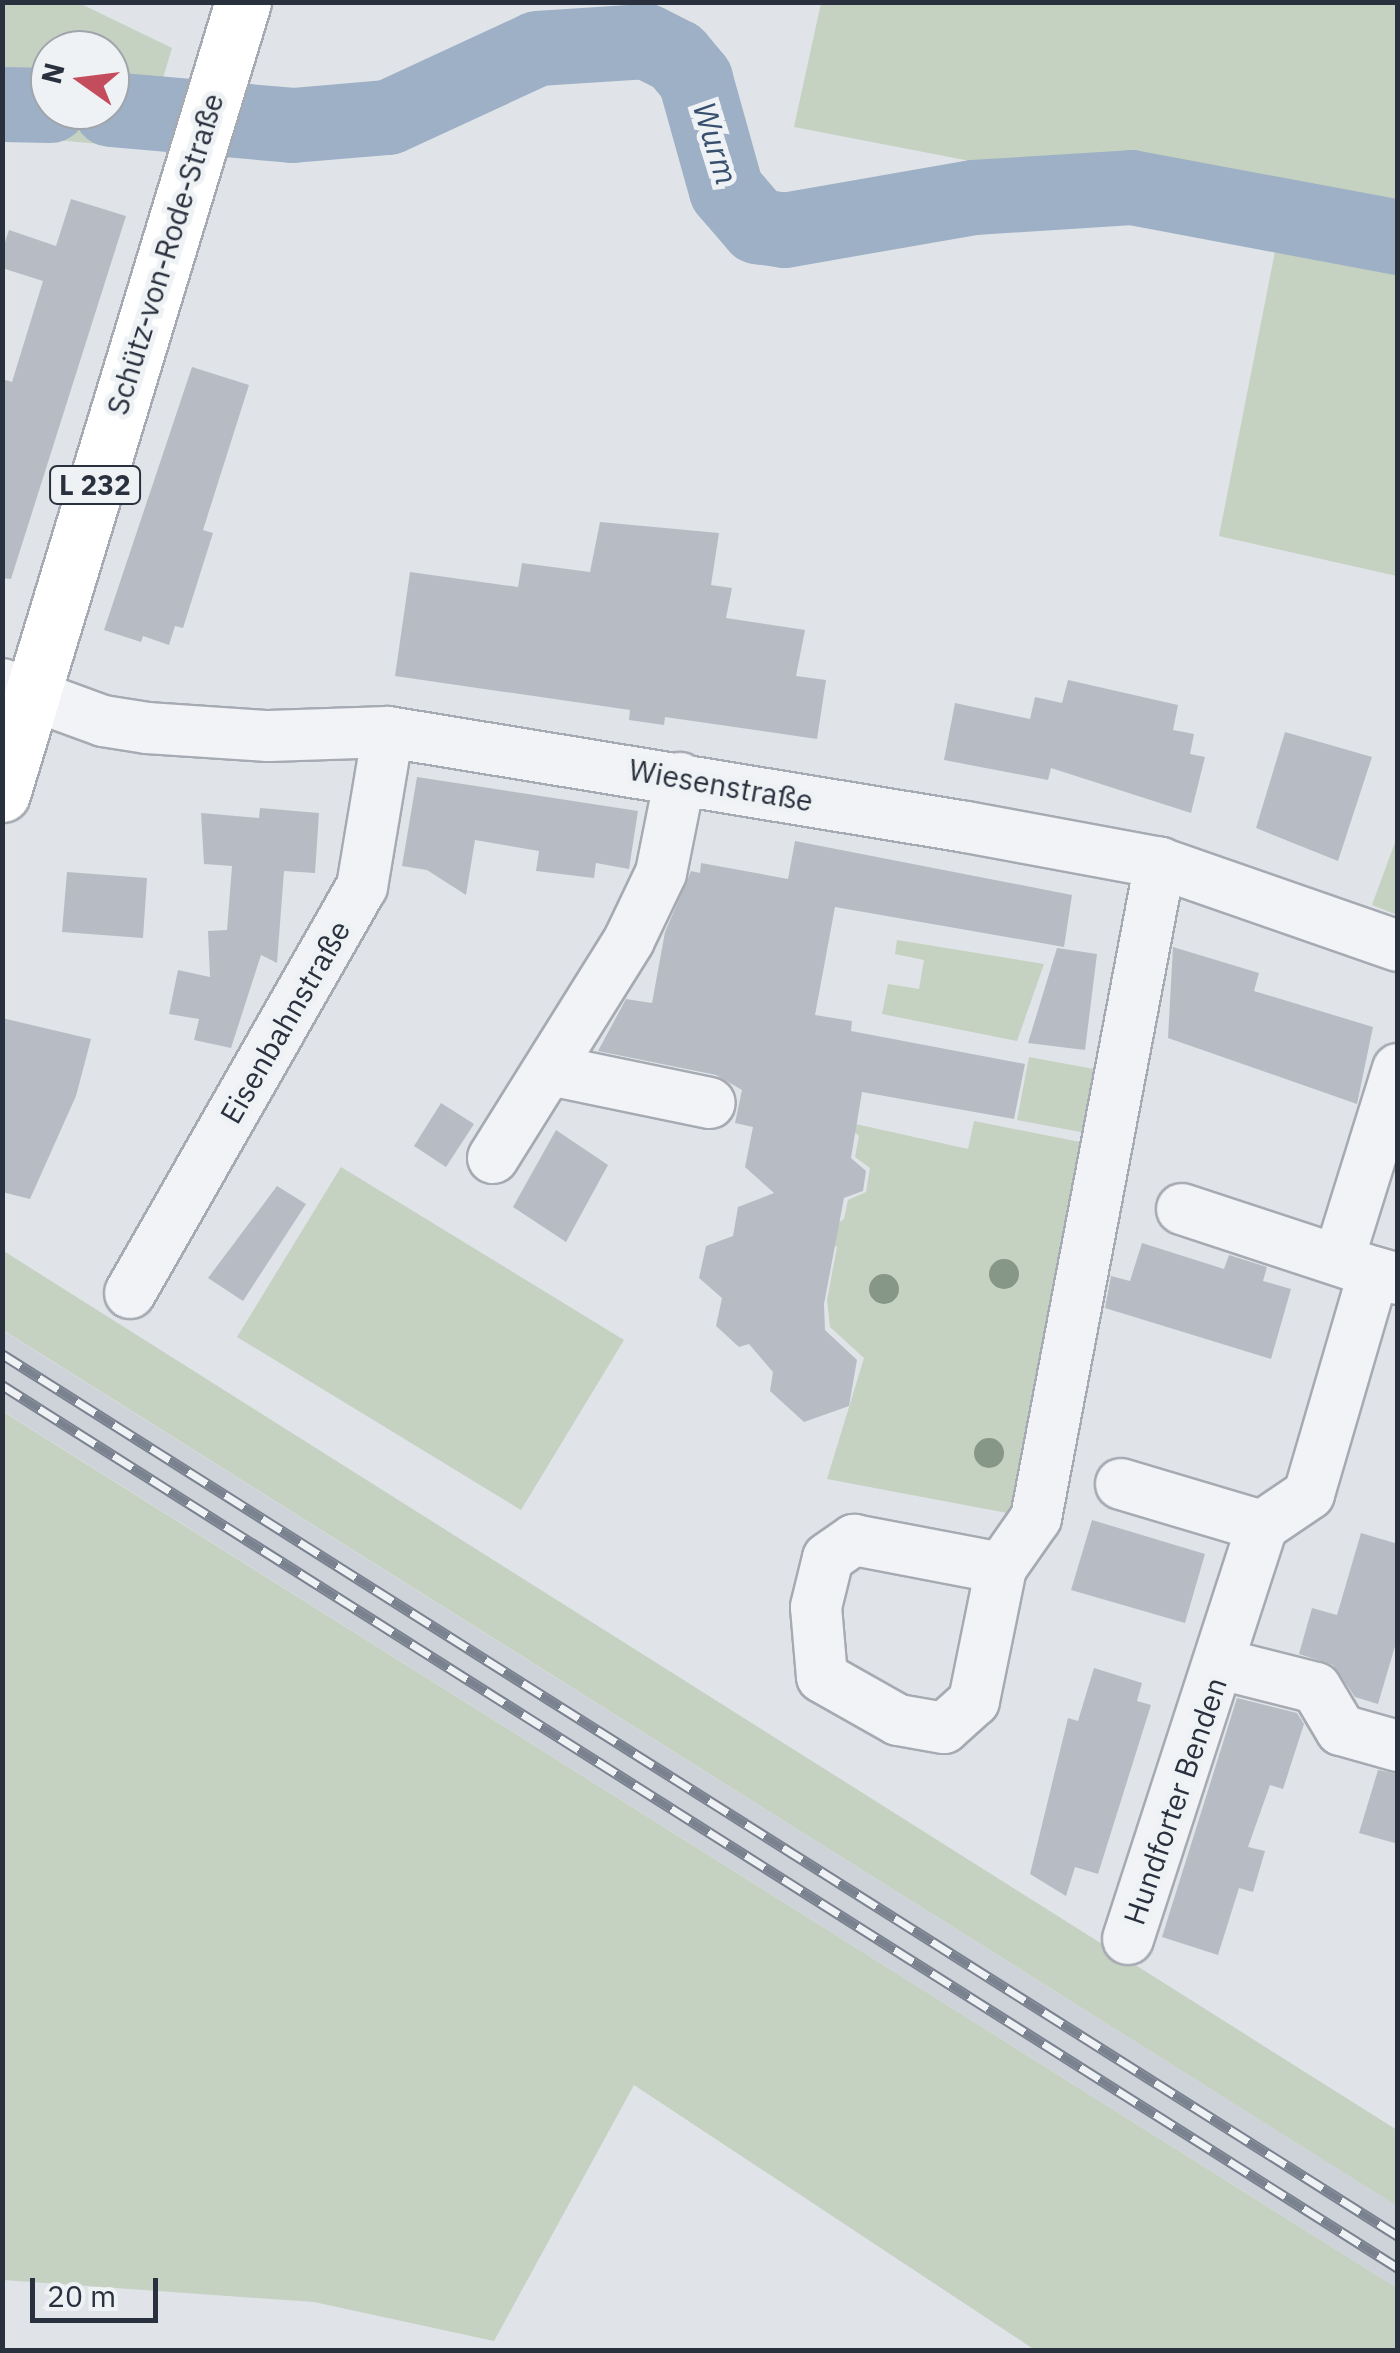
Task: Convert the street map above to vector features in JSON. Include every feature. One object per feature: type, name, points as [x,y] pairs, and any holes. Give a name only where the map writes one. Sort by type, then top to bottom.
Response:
[{"type":"main road","name":"Schütz-von-Rode-Straße","points":[[2,794],[17,691],[199,146],[243,2]]},
{"type":"street","name":"Wiesenstraße","points":[[17,691],[103,721],[204,734],[388,732],[680,778],[1160,864],[1398,946]]},
{"type":"street","name":"Eisenbahnstraße","points":[[130,1293],[362,887],[388,732]]},
{"type":"street","points":[[493,1158],[550,1070],[661,873],[680,778]]},
{"type":"street","points":[[1000,1568],[1036,1518],[1160,864]]},
{"type":"street","points":[[1121,1484],[1262,1526],[1309,1494],[1370,1270],[1398,1069]]},
{"type":"street","points":[[550,1070],[710,1104]]},
{"type":"street","points":[[1182,1209],[1370,1270]]},
{"type":"street","name":"Hundforter Benden","points":[[1128,1939],[1221,1664],[1262,1526]]},
{"type":"street","name":"Hundforter Benden","points":[[1221,1664],[1316,1688],[1341,1730],[1398,1746]]},
{"type":"shaded area","points":[[2,1330],[1397,2206],[1397,2288],[3,1411]]},
{"type":"green space","points":[[2,3],[79,3],[172,48],[142,148],[3,135]]},
{"type":"green space","points":[[821,3],[1397,3],[1397,576],[1219,536],[1281,221],[794,127]]},
{"type":"green space","points":[[1397,837],[1397,915],[1372,905]]},
{"type":"green space","points":[[897,940],[1044,964],[1017,1041],[882,1014],[888,984],[919,989],[924,960],[895,954]]},
{"type":"green space","points":[[1029,1057],[1099,1070],[1102,1136],[1017,1120]]},
{"type":"green space","points":[[842,1121],[968,1149],[974,1121],[1090,1144],[1018,1515],[827,1479],[864,1358],[830,1327],[827,1300],[837,1247],[822,1234],[844,1219],[848,1200],[866,1192],[870,1168],[855,1157],[859,1136]]},
{"type":"green space","points":[[341,1167],[624,1340],[521,1510],[237,1337]]},
{"type":"green space","points":[[2,1250],[1397,2130],[1397,2206],[3,1330]]},
{"type":"green space","points":[[2,1411],[1397,2288],[1397,2350],[1035,2350],[634,2085],[494,2341],[314,2302],[3,2280]]},
{"type":"building","points":[[71,199],[126,216],[11,579],[2,578],[2,379],[12,382],[43,281],[2,268],[2,251],[9,230],[56,246]]},
{"type":"building","points":[[192,367],[249,385],[203,530],[213,533],[183,628],[175,626],[169,645],[143,636],[141,642],[104,630]]},
{"type":"building","points":[[600,522],[719,533],[711,585],[732,588],[726,618],[805,630],[796,676],[826,680],[817,739],[665,717],[664,725],[629,720],[630,710],[395,676],[410,572],[518,587],[522,563],[590,572]]},
{"type":"building","points":[[1068,680],[1178,705],[1173,730],[1194,734],[1190,754],[1205,757],[1191,813],[1051,768],[1048,780],[944,760],[955,703],[1030,719],[1035,697],[1062,703]]},
{"type":"building","points":[[1285,732],[1372,757],[1338,861],[1256,828]]},
{"type":"building","points":[[417,777],[638,811],[629,869],[596,863],[594,878],[536,871],[539,851],[475,840],[466,895],[427,870],[402,866]]},
{"type":"building","points":[[260,808],[319,813],[315,873],[284,871],[277,963],[261,955],[231,1048],[194,1040],[199,1019],[169,1014],[178,970],[210,977],[208,931],[227,930],[232,866],[204,864],[201,813],[259,818]]},
{"type":"building","points":[[795,841],[1072,895],[1064,947],[835,907],[815,1015],[852,1021],[851,1031],[1025,1064],[1014,1119],[862,1092],[851,1158],[866,1171],[863,1191],[844,1198],[824,1304],[825,1330],[857,1360],[849,1406],[804,1422],[770,1391],[773,1372],[749,1344],[739,1347],[716,1326],[722,1298],[699,1278],[706,1246],[733,1236],[738,1207],[774,1193],[745,1167],[753,1127],[735,1123],[742,1090],[716,1075],[598,1051],[626,999],[652,1003],[665,932],[691,871],[700,873],[701,863],[788,879]]},
{"type":"building","points":[[67,872],[147,878],[143,938],[62,932]]},
{"type":"building","points":[[1173,947],[1259,973],[1254,991],[1373,1027],[1357,1104],[1168,1038]]},
{"type":"building","points":[[1057,948],[1097,954],[1085,1050],[1028,1043]]},
{"type":"building","points":[[2,1018],[91,1039],[76,1096],[30,1199],[2,1192]]},
{"type":"building","points":[[441,1103],[474,1124],[446,1167],[414,1146]]},
{"type":"building","points":[[556,1130],[608,1165],[566,1242],[513,1207]]},
{"type":"building","points":[[277,1186],[306,1204],[243,1301],[208,1278]]},
{"type":"building","points":[[1142,1243],[1224,1269],[1229,1255],[1267,1267],[1263,1281],[1291,1289],[1271,1359],[1105,1308],[1111,1276],[1130,1281]]},
{"type":"building","points":[[1092,1520],[1205,1554],[1185,1623],[1071,1590]]},
{"type":"building","points":[[1361,1533],[1398,1544],[1398,1636],[1378,1704],[1355,1697],[1333,1665],[1299,1654],[1312,1608],[1337,1615]]},
{"type":"building","points":[[1094,1668],[1142,1683],[1137,1701],[1151,1705],[1098,1874],[1075,1867],[1066,1896],[1030,1874],[1068,1718],[1078,1721]]},
{"type":"building","points":[[1237,1698],[1297,1713],[1304,1724],[1283,1789],[1270,1785],[1248,1847],[1265,1851],[1253,1892],[1239,1888],[1218,1955],[1162,1937]]},
{"type":"building","points":[[1378,1770],[1398,1774],[1398,1844],[1359,1833]]},
{"type":"waterway","name":"Wurm","points":[[130,111],[292,125],[388,117],[537,48],[646,41],[676,56],[695,79],[726,190],[757,226],[784,230],[973,197],[1131,187],[1398,237]]},
{"type":"waterway","name":"Wurm","points":[[2,104],[30,105]]},
{"type":"railway","points":[[2,1354],[1398,2236]]},
{"type":"railway","points":[[2,1385],[1398,2268]]}]
